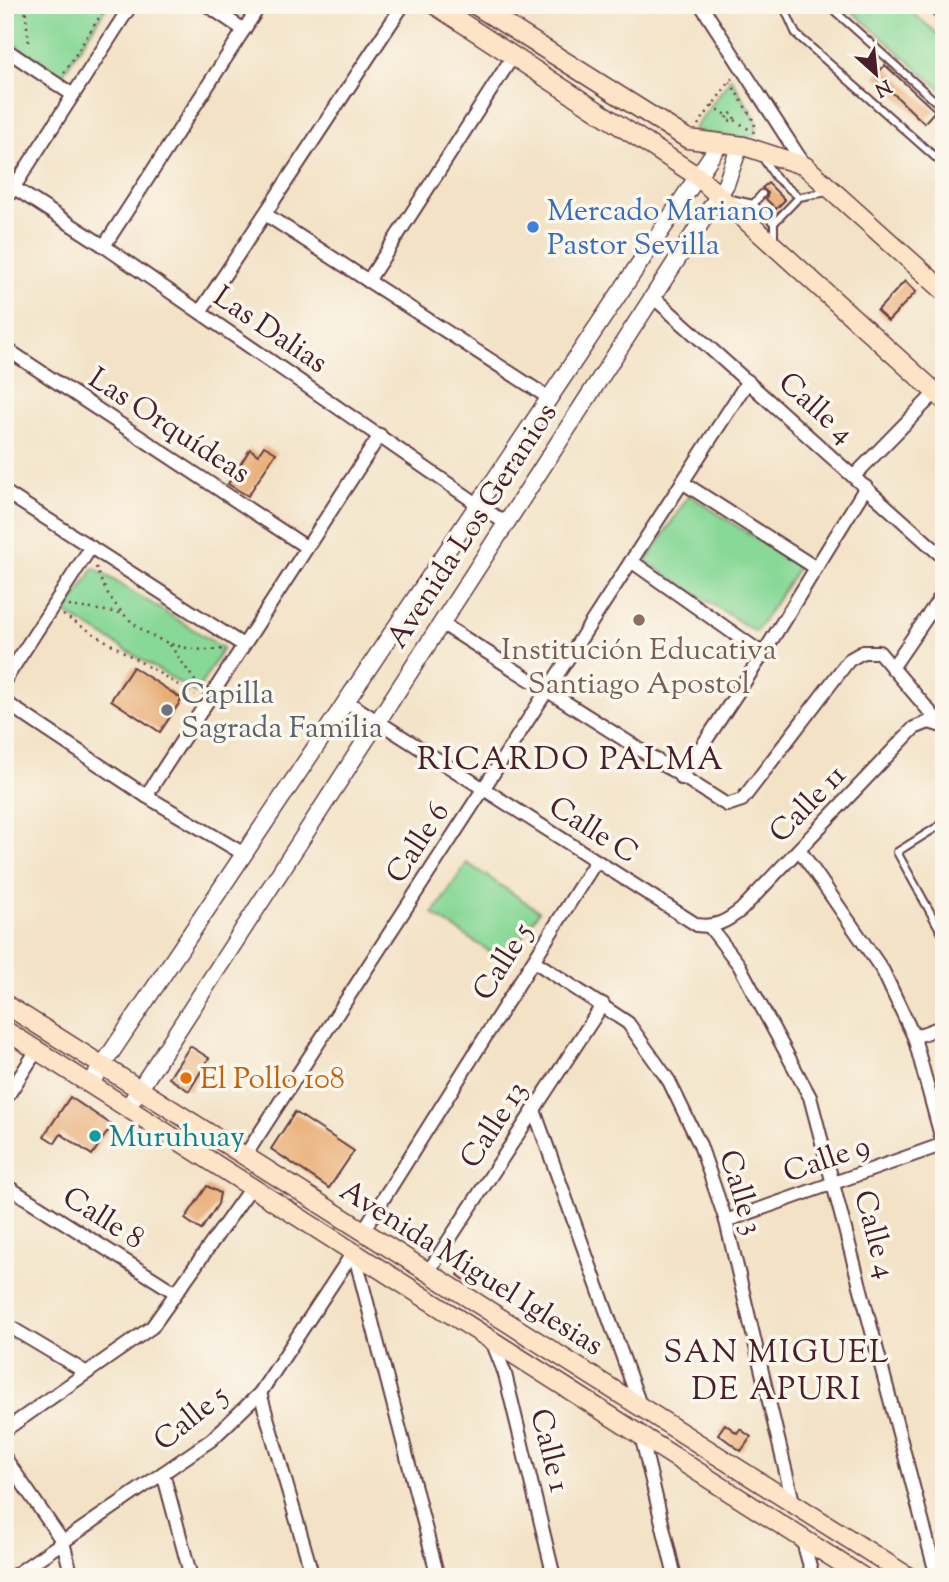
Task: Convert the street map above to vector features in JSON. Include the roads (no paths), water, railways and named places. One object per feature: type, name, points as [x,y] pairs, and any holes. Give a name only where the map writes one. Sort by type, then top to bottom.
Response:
[{"type":"main road","points":[[435,5],[697,176],[940,396]]},
{"type":"main road","points":[[475,5],[688,139],[720,143],[749,141],[805,166],[944,291]]},
{"type":"main road","name":"Avenida Miguel Iglesias","points":[[5,1004],[909,1577]]},
{"type":"main road","name":"Avenida Miguel Iglesias","points":[[5,1030],[863,1577]]},
{"type":"street","points":[[5,201],[10,185],[74,95],[131,5]]},
{"type":"street","points":[[207,5],[244,30]]},
{"type":"street","points":[[104,246],[260,5]]},
{"type":"street","points":[[200,312],[403,5]]},
{"type":"street","points":[[701,5],[805,166]]},
{"type":"street","points":[[5,49],[74,95]]},
{"type":"street","points":[[368,282],[513,56]]},
{"type":"street","name":"Avenida Los Geranios","points":[[128,1107],[719,196],[749,141]]},
{"type":"street","name":"Avenida Los Geranios","points":[[90,1084],[720,143]]},
{"type":"street","name":"Las Dalias","points":[[10,185],[104,246],[505,523]]},
{"type":"street","points":[[673,212],[698,227]]},
{"type":"street","points":[[265,214],[549,398]]},
{"type":"street","name":"Calle 4","points":[[653,297],[944,558]]},
{"type":"street","name":"Las Orquídeas","points":[[5,348],[306,547]]},
{"type":"street","name":"Calle 6","points":[[245,1156],[748,381]]},
{"type":"street","points":[[854,476],[940,396]]},
{"type":"street","points":[[146,796],[380,435]]},
{"type":"street","points":[[682,482],[816,568]]},
{"type":"street","points":[[681,778],[763,654],[866,487]]},
{"type":"street","points":[[5,492],[243,645]]},
{"type":"street","points":[[5,680],[91,547]]},
{"type":"street","points":[[631,561],[763,654]]},
{"type":"street","points":[[892,668],[944,592]]},
{"type":"street","points":[[441,623],[727,805],[737,803],[849,660],[863,652],[878,652],[943,727]]},
{"type":"street","name":"Calle C","points":[[346,701],[697,925],[710,927]]},
{"type":"street","points":[[5,702],[146,796],[244,855]]},
{"type":"street","name":"Calle 11","points":[[710,927],[727,921],[741,909],[914,728],[929,722],[943,727]]},
{"type":"street","points":[[799,849],[883,971],[914,1037],[944,1145]]},
{"type":"street","name":"Calle 5","points":[[363,1231],[597,861]]},
{"type":"street","name":"Calle 4","points":[[710,927],[739,965],[810,1097],[835,1183],[937,1577]]},
{"type":"street","name":"Calle 3","points":[[534,961],[628,1023],[669,1081],[700,1145],[726,1221],[793,1502]]},
{"type":"street","name":"Calle 13","points":[[428,1272],[603,1004]]},
{"type":"street","points":[[914,1037],[944,1026]]},
{"type":"street","points":[[5,1100],[37,1050]]},
{"type":"street","points":[[534,1110],[640,1405]]},
{"type":"street","name":"Calle 9","points":[[726,1221],[944,1145]]},
{"type":"street","name":"Calle 8","points":[[5,1185],[176,1293]]},
{"type":"street","points":[[5,1430],[152,1327],[252,1186]]},
{"type":"street","points":[[354,1251],[438,1577]]},
{"type":"street","name":"Calle 5","points":[[12,1577],[211,1440],[260,1393],[354,1251]]},
{"type":"street","points":[[5,1324],[87,1373]]},
{"type":"street","name":"Calle 1","points":[[490,1338],[505,1374],[554,1577]]},
{"type":"street","points":[[260,1393],[313,1577]]},
{"type":"street","points":[[641,1435],[675,1577]]},
{"type":"street","points":[[5,1458],[63,1542],[72,1577]]},
{"type":"street","points":[[163,1473],[191,1577]]},
{"type":"street","points":[[802,1538],[813,1577]]},
{"type":"lane","points":[[783,5],[796,34],[944,164]]},
{"type":"lane","points":[[828,5],[944,109]]},
{"type":"lane","points":[[930,8],[944,18]]},
{"type":"lane","points":[[749,141],[776,178],[799,197]]},
{"type":"lane","points":[[771,185],[776,178]]},
{"type":"lane","points":[[774,246],[774,223],[799,197],[833,191]]},
{"type":"lane","points":[[753,204],[762,194]]},
{"type":"lane","points":[[719,196],[753,204],[774,223]]},
{"type":"lane","points":[[944,827],[942,824],[897,852],[944,937]]},
{"type":"place","name":"Mercado Mariano Pastor Sevilla","points":[[533,227]]},
{"type":"place","name":"Institución Educativa Santiago Apostol","points":[[639,620]]},
{"type":"place","name":"Capilla Sagrada Familia","points":[[167,710]]},
{"type":"place","name":"El Pollo 108","points":[[186,1078]]},
{"type":"place","name":"Muruhuay","points":[[95,1136]]},
{"type":"district","name":"RICARDO PALMA","points":[[571,758]]},
{"type":"district","name":"SAN MIGUEL DE APURI","points":[[777,1370]]}]
